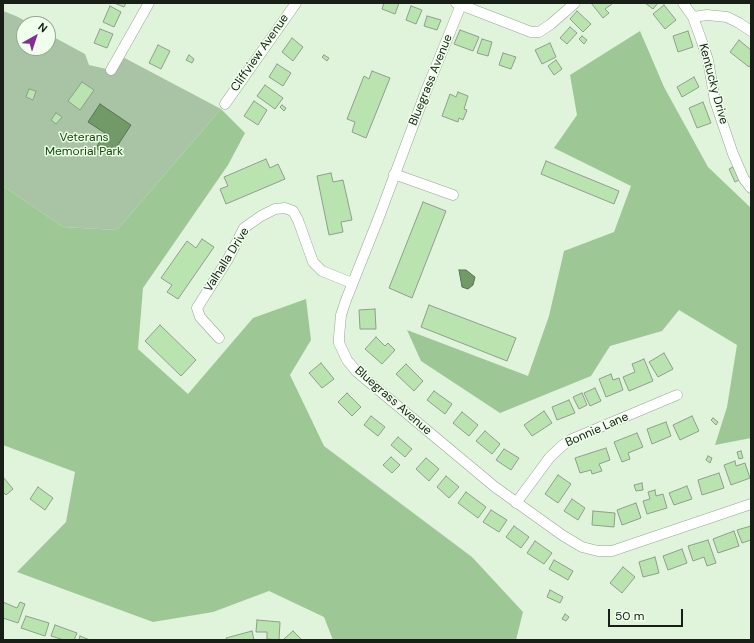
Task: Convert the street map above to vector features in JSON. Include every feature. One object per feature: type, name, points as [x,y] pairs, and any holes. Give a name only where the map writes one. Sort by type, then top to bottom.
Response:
[{"type":"street","points":[[111,70],[149,3]]},
{"type":"street","name":"Cliffview Avenue","points":[[225,104],[296,3]]},
{"type":"street","points":[[458,4],[531,32],[539,32],[551,24],[575,3]]},
{"type":"street","name":"Kentucky Drive","points":[[683,3],[693,17],[708,60],[718,113],[733,154],[744,179],[751,188]]},
{"type":"street","name":"Bluegrass Avenue","points":[[458,4],[341,315],[339,337],[343,351],[353,368],[495,488],[582,547],[598,551],[612,551],[751,504]]},
{"type":"street","points":[[693,17],[707,14],[720,16],[739,23],[751,31]]},
{"type":"street","points":[[394,174],[454,195]]},
{"type":"street","name":"Valhalla Drive","points":[[219,338],[200,317],[197,308],[228,259],[244,228],[261,216],[275,209],[285,208],[293,211],[298,220],[313,262],[322,271],[352,283]]},
{"type":"street","name":"Bonnie Lane","points":[[516,503],[550,457],[563,445],[572,439],[677,395]]},
{"type":"green space","name":"Veterans Memorial Park","points":[[3,11],[16,16],[16,56],[56,56],[56,38],[85,54],[89,65],[111,70],[119,55],[221,109],[117,230],[63,227],[3,186]]},
{"type":"shaded area","points":[[640,31],[664,87],[708,167],[751,208],[751,438],[715,445],[727,407],[737,345],[679,310],[662,331],[610,346],[591,376],[500,413],[421,361],[407,330],[528,376],[549,316],[564,251],[614,232],[631,186],[554,148],[577,115],[570,75]]},
{"type":"shaded area","points":[[100,104],[131,125],[110,157],[96,148],[105,133],[88,122]]},
{"type":"shaded area","points":[[221,109],[245,133],[228,165],[143,288],[138,349],[188,394],[253,318],[306,299],[311,340],[290,375],[324,446],[472,557],[523,612],[516,640],[333,640],[324,617],[269,591],[213,612],[153,622],[17,572],[66,522],[75,472],[3,445],[3,186],[63,227],[117,230]]},
{"type":"shaded area","points":[[459,270],[466,270],[475,277],[473,285],[468,289],[462,287]]},
{"type":"building","points":[[114,3],[126,3],[124,7]]},
{"type":"building","points":[[384,3],[399,3],[395,14],[382,9]]},
{"type":"building","points":[[591,3],[612,4],[605,9],[609,13],[603,18]]},
{"type":"building","points":[[645,3],[658,3],[653,9]]},
{"type":"building","points":[[664,5],[676,20],[665,29],[653,14]]},
{"type":"building","points":[[110,6],[121,12],[114,27],[103,22]]},
{"type":"building","points":[[411,6],[422,10],[416,24],[406,20]]},
{"type":"building","points":[[577,11],[591,24],[583,32],[570,19]]},
{"type":"building","points":[[427,16],[441,20],[437,30],[424,26]]},
{"type":"building","points":[[570,27],[577,33],[567,44],[560,38]]},
{"type":"building","points":[[100,29],[113,34],[107,48],[94,43]]},
{"type":"building","points":[[460,30],[479,37],[473,51],[454,44]]},
{"type":"building","points":[[688,31],[693,47],[678,52],[673,36]]},
{"type":"building","points":[[582,36],[587,40],[584,44],[579,39]]},
{"type":"building","points":[[292,38],[303,47],[293,61],[282,52]]},
{"type":"building","points":[[482,39],[492,42],[488,56],[477,53]]},
{"type":"building","points":[[739,40],[751,50],[751,64],[749,67],[730,52]]},
{"type":"building","points":[[550,43],[556,57],[542,64],[535,50]]},
{"type":"building","points":[[158,45],[170,51],[161,69],[149,63]]},
{"type":"building","points":[[503,53],[516,57],[511,69],[499,65]]},
{"type":"building","points":[[189,55],[194,59],[192,63],[186,60]]},
{"type":"building","points":[[324,55],[329,58],[327,61],[322,57]]},
{"type":"building","points":[[556,60],[562,69],[554,75],[548,66]]},
{"type":"building","points":[[277,64],[291,73],[283,86],[269,77]]},
{"type":"building","points":[[372,71],[390,78],[366,138],[352,132],[355,122],[347,119],[364,76],[369,79]]},
{"type":"building","points":[[694,77],[699,87],[682,97],[677,87]]},
{"type":"building","points":[[82,82],[94,90],[80,110],[68,101]]},
{"type":"building","points":[[265,85],[283,98],[275,109],[257,96]]},
{"type":"building","points":[[29,89],[36,91],[33,100],[26,97]]},
{"type":"building","points":[[458,92],[468,96],[464,109],[467,110],[463,120],[459,118],[458,122],[442,116],[450,94],[456,97]]},
{"type":"building","points":[[254,101],[267,110],[258,125],[244,116]]},
{"type":"building","points":[[703,102],[711,123],[697,128],[689,108]]},
{"type":"building","points":[[282,105],[286,108],[284,111],[280,107]]},
{"type":"building","points":[[56,113],[62,117],[56,124],[51,120]]},
{"type":"building","points":[[266,159],[270,168],[278,164],[285,179],[226,204],[220,189],[228,186],[224,177]]},
{"type":"building","points":[[546,161],[619,191],[614,204],[541,174]]},
{"type":"building","points":[[733,167],[739,180],[735,182],[729,169]]},
{"type":"building","points":[[331,173],[333,182],[343,180],[352,220],[341,222],[343,232],[329,235],[317,176]]},
{"type":"building","points":[[423,202],[446,211],[412,298],[389,288]]},
{"type":"building","points":[[202,239],[214,247],[178,299],[167,292],[172,285],[161,278],[187,241],[196,248]]},
{"type":"building","points":[[429,305],[516,338],[507,361],[421,327]]},
{"type":"building","points":[[375,309],[376,329],[360,329],[359,310]]},
{"type":"building","points":[[160,325],[196,360],[181,376],[145,341]]},
{"type":"building","points":[[376,337],[385,346],[388,343],[395,350],[382,364],[365,349]]},
{"type":"building","points":[[664,353],[673,369],[658,377],[649,362]]},
{"type":"building","points":[[644,359],[653,381],[629,391],[623,377],[635,372],[632,364]]},
{"type":"building","points":[[321,363],[334,379],[322,388],[309,373]]},
{"type":"building","points":[[406,364],[423,381],[414,391],[396,374]]},
{"type":"building","points":[[611,374],[613,380],[619,378],[623,390],[606,397],[599,379]]},
{"type":"building","points":[[595,388],[601,401],[590,406],[584,393]]},
{"type":"building","points":[[434,391],[452,404],[445,414],[427,400]]},
{"type":"building","points":[[347,393],[361,407],[352,416],[338,402]]},
{"type":"building","points":[[582,393],[587,405],[579,409],[573,397]]},
{"type":"building","points":[[569,400],[575,413],[557,420],[552,407]]},
{"type":"building","points":[[544,411],[552,423],[532,436],[524,425]]},
{"type":"building","points":[[462,412],[478,425],[469,436],[453,423]]},
{"type":"building","points":[[371,416],[385,427],[378,436],[364,425]]},
{"type":"building","points":[[692,416],[699,431],[680,440],[673,425]]},
{"type":"building","points":[[713,418],[718,422],[716,425],[711,420]]},
{"type":"building","points":[[666,422],[671,436],[652,444],[647,429]]},
{"type":"building","points":[[485,431],[500,444],[492,454],[476,441]]},
{"type":"building","points":[[637,433],[643,447],[628,453],[630,459],[622,462],[614,442]]},
{"type":"building","points":[[398,437],[412,449],[405,457],[391,445]]},
{"type":"building","points":[[606,448],[610,460],[599,464],[602,471],[592,474],[591,470],[580,473],[575,458]]},
{"type":"building","points":[[504,449],[519,458],[511,470],[496,460]]},
{"type":"building","points":[[741,451],[743,458],[739,459],[737,452]]},
{"type":"building","points":[[708,456],[712,458],[710,463],[706,460]]},
{"type":"building","points":[[391,457],[400,465],[392,473],[383,465]]},
{"type":"building","points":[[426,458],[439,469],[429,481],[416,469]]},
{"type":"building","points":[[735,461],[736,466],[745,463],[750,478],[731,485],[724,465]]},
{"type":"building","points":[[719,473],[724,488],[702,495],[698,480]]},
{"type":"building","points":[[558,475],[571,484],[558,503],[545,494]]},
{"type":"building","points":[[446,476],[459,487],[449,498],[437,487]]},
{"type":"building","points":[[3,477],[13,489],[6,495],[3,492]]},
{"type":"building","points":[[642,483],[643,490],[636,491],[634,485]]},
{"type":"building","points":[[687,486],[692,499],[674,505],[669,493]]},
{"type":"building","points":[[38,487],[53,498],[45,510],[30,499]]},
{"type":"building","points":[[655,490],[656,496],[663,494],[667,508],[647,514],[643,501],[650,499],[648,492]]},
{"type":"building","points":[[466,492],[486,507],[478,518],[458,503]]},
{"type":"building","points":[[572,499],[585,508],[578,520],[564,511]]},
{"type":"building","points":[[636,503],[641,518],[622,525],[617,510]]},
{"type":"building","points":[[491,510],[507,520],[499,532],[483,522]]},
{"type":"building","points":[[593,511],[615,513],[614,527],[592,525]]},
{"type":"building","points":[[514,526],[529,537],[521,548],[506,537]]},
{"type":"building","points":[[751,526],[751,540],[742,543],[737,530]]},
{"type":"building","points":[[734,531],[739,546],[718,553],[713,539]]},
{"type":"building","points":[[708,540],[716,563],[707,566],[704,557],[693,561],[688,546]]},
{"type":"building","points":[[535,541],[552,553],[544,564],[527,553]]},
{"type":"building","points":[[682,549],[687,563],[668,570],[663,556]]},
{"type":"building","points":[[655,557],[659,573],[643,577],[639,562]]},
{"type":"building","points":[[554,560],[573,571],[568,580],[549,569]]},
{"type":"building","points":[[623,567],[635,577],[622,593],[610,583]]},
{"type":"building","points":[[550,590],[563,597],[560,603],[547,597]]},
{"type":"building","points":[[3,602],[17,608],[20,602],[25,604],[18,623],[3,618]]},
{"type":"building","points":[[565,614],[569,617],[566,621],[562,619]]},
{"type":"building","points":[[26,616],[49,623],[45,636],[21,628]]},
{"type":"building","points":[[257,620],[280,622],[279,640],[267,639],[267,632],[256,632]]},
{"type":"building","points":[[55,625],[77,633],[74,640],[64,640],[51,636]]},
{"type":"building","points":[[252,631],[254,640],[227,640],[226,638]]},
{"type":"building","points":[[293,631],[302,640],[284,639]]},
{"type":"building","points":[[80,636],[90,640],[79,640]]}]
